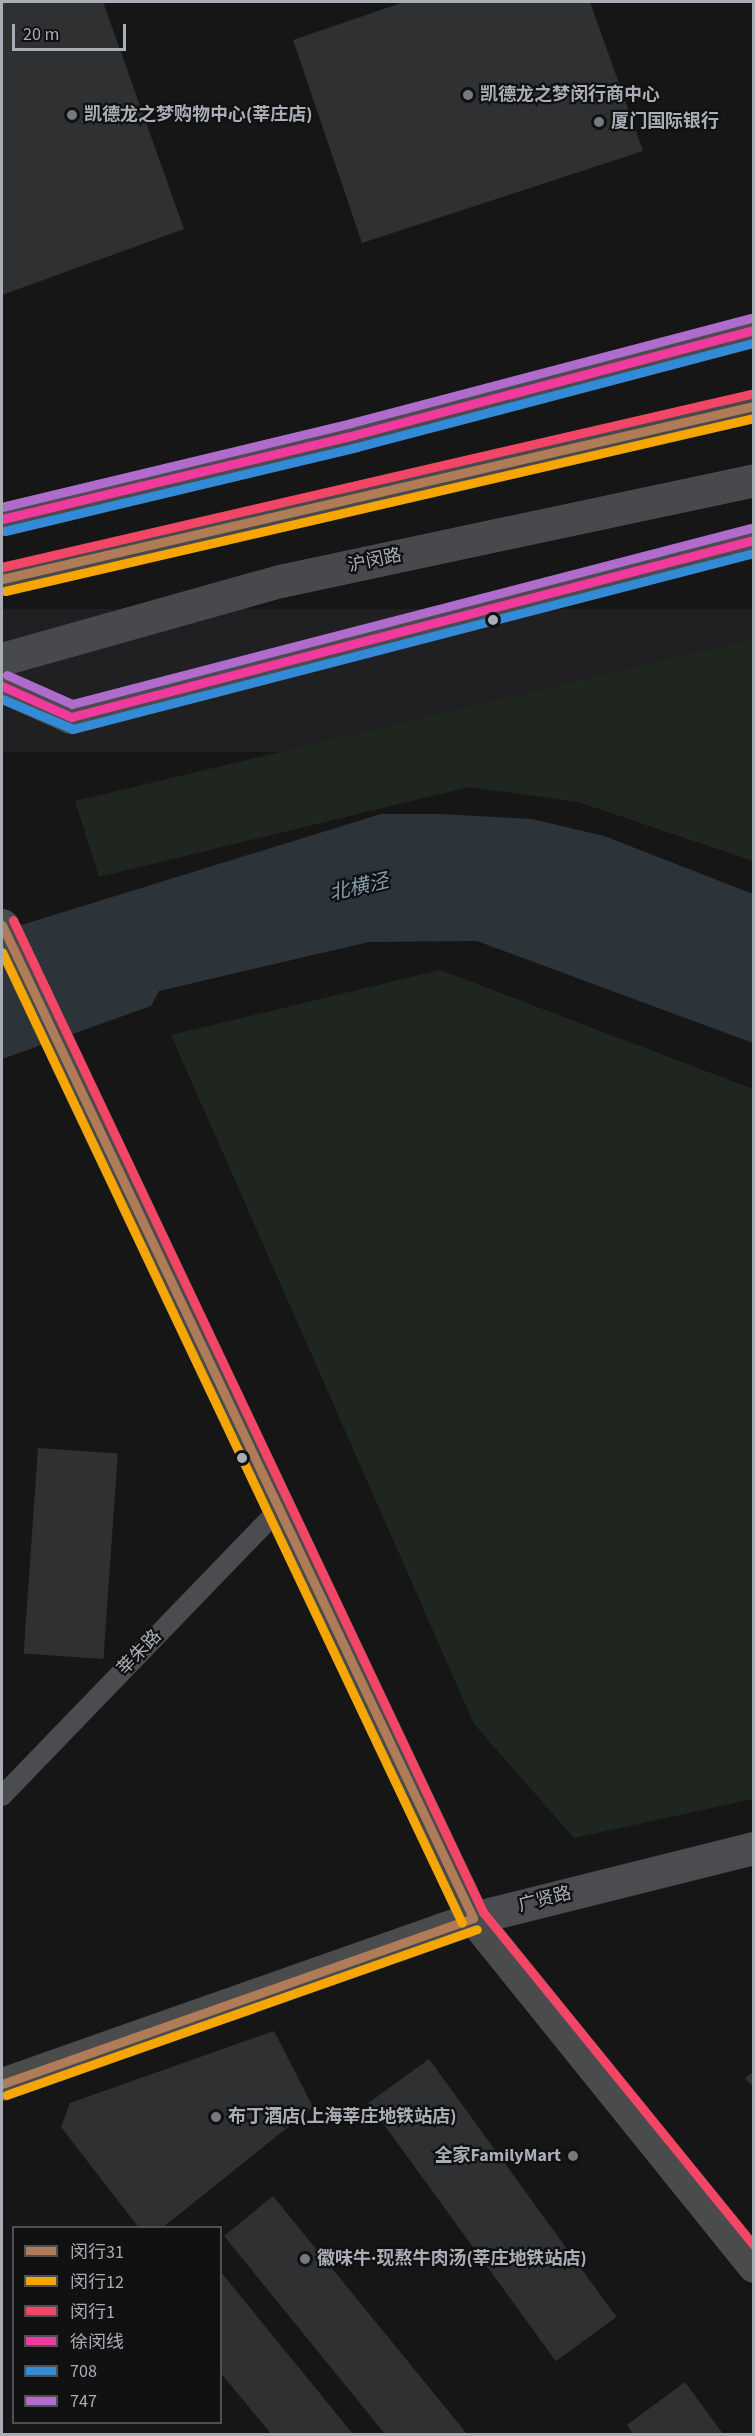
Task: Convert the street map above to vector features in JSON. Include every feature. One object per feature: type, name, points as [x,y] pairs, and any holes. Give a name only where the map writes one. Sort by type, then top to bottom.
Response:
[{"type":"highway","points":[[2,579],[753,406]]},
{"type":"highway","name":"沪闵路","points":[[2,659],[280,581],[753,480]]},
{"type":"street","points":[[2,519],[354,435],[753,330]]},
{"type":"street","points":[[2,686],[71,717],[753,540]]},
{"type":"street","points":[[2,925],[63,1059],[473,1918],[753,2266]]},
{"type":"street","name":"广贤路","points":[[2,2084],[473,1918],[753,1848]]},
{"type":"lane","name":"莘朱路","points":[[2,1796],[278,1510]]},
{"type":"shaded area","points":[[2,609],[753,609],[753,752],[2,752]]},
{"type":"shaded area","points":[[753,639],[753,861],[578,802],[469,787],[99,877],[75,801]]},
{"type":"shaded area","points":[[440,970],[753,1089],[753,1799],[574,1838],[474,1724],[171,1035]]},
{"type":"water","name":"北横泾","points":[[381,814],[438,814],[532,819],[604,836],[753,894],[753,1043],[477,941],[369,942],[159,991],[151,1006],[2,1059],[2,931]]},
{"type":"building","name":"凯德龙之梦购物中心(莘庄店)","points":[[2,2],[103,2],[184,229],[2,295]]},
{"type":"building","name":"凯德龙之梦闵行商中心","points":[[404,2],[590,2],[643,151],[362,243],[293,40]]},
{"type":"building","points":[[38,1448],[118,1454],[103,1659],[24,1653]]},
{"type":"building","points":[[274,2031],[313,2107],[164,2226],[137,2226],[61,2127],[70,2103]]},
{"type":"building","points":[[429,2059],[617,2317],[556,2361],[368,2103]]},
{"type":"building","points":[[754,2071],[754,2088],[745,2078]]},
{"type":"building","points":[[273,2196],[467,2434],[385,2434],[224,2236]]},
{"type":"building","points":[[222,2273],[353,2434],[271,2434],[222,2374]]},
{"type":"building","points":[[685,2382],[723,2434],[633,2434],[627,2425]]},
{"type":"transit line","name":"747","points":[[2,507],[351,423],[751,318]]},
{"type":"transit line","name":"徐闵线","points":[[2,519],[354,435],[754,330]]},
{"type":"transit line","name":"708","points":[[5,531],[357,447],[754,343]]},
{"type":"transit line","name":"闵行1","points":[[2,567],[751,394]]},
{"type":"transit line","name":"闵行31","points":[[2,579],[754,406]]},
{"type":"transit line","name":"闵行12","points":[[5,591],[754,418]]},
{"type":"transit line","name":"747","points":[[7,675],[72,704],[751,528]]},
{"type":"transit line","name":"徐闵线","points":[[2,686],[71,717],[754,540]]},
{"type":"transit line","name":"708","points":[[2,699],[73,729],[754,553]]},
{"type":"transit line","name":"闵行1","points":[[13,920],[483,1912],[754,2246]]},
{"type":"transit line","name":"闵行31","points":[[2,925],[473,1918]]},
{"type":"transit line","name":"闵行12","points":[[2,952],[462,1923]]},
{"type":"transit line","name":"闵行31","points":[[2,2084],[473,1918]]},
{"type":"transit line","name":"闵行12","points":[[6,2095],[477,1929]]},
{"type":"place","name":"凯德龙之梦闵行商中心","points":[[468,95]]},
{"type":"place","name":"凯德龙之梦购物中心(莘庄店)","points":[[72,115]]},
{"type":"place","name":"厦门国际银行","points":[[599,122]]},
{"type":"place","name":"布丁酒店(上海莘庄地铁站店)","points":[[216,2117]]},
{"type":"place","name":"全家FamilyMart","points":[[573,2156]]},
{"type":"place","name":"徽味牛·现熬牛肉汤(莘庄地铁站店)","points":[[305,2259]]}]
